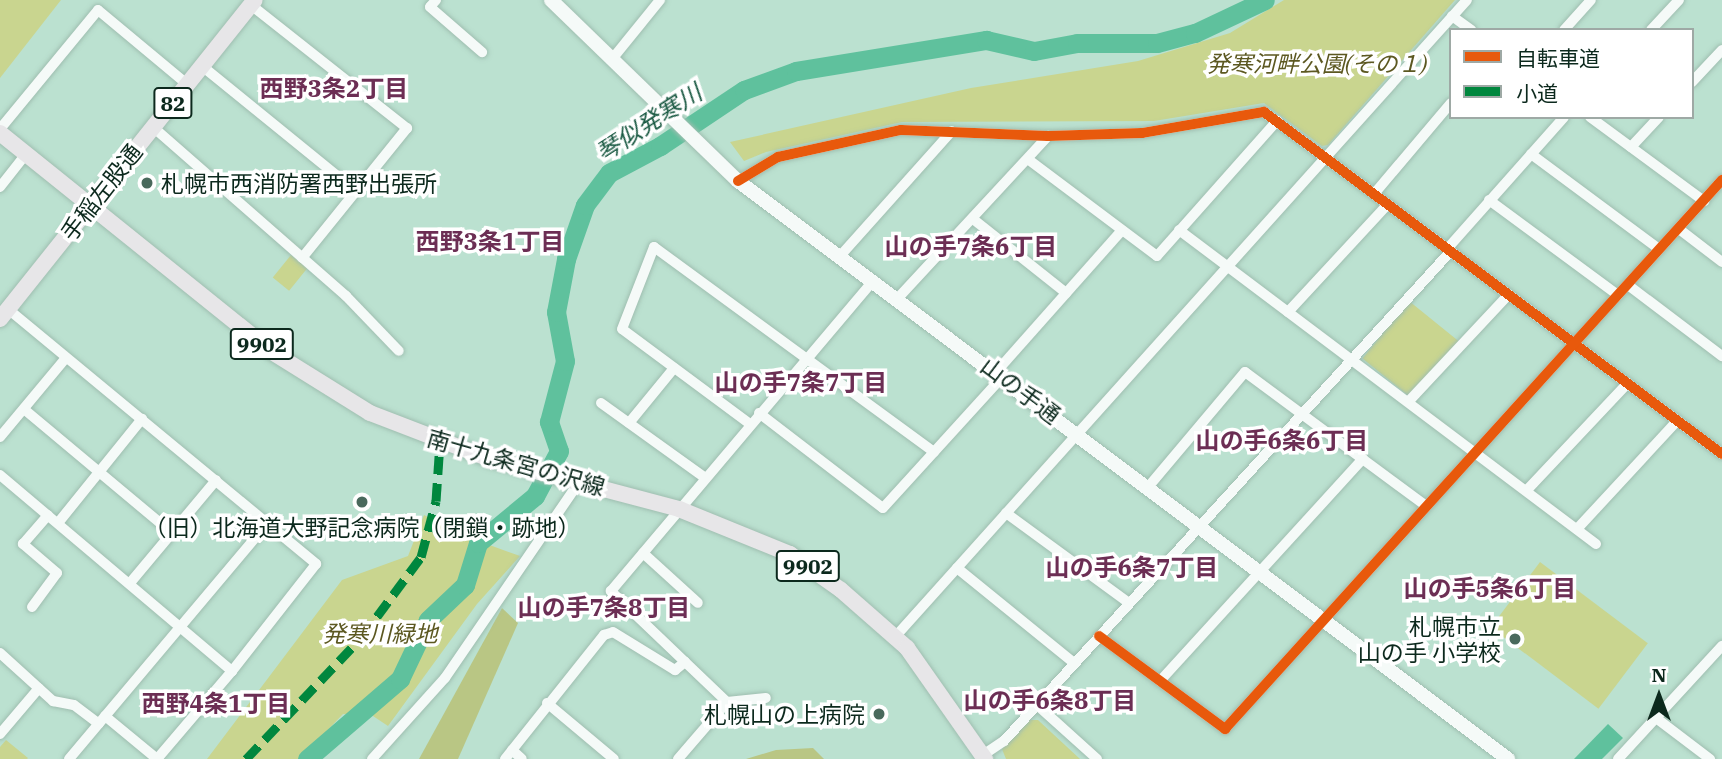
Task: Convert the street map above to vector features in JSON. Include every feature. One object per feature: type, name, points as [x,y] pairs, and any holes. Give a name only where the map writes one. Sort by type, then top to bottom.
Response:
[{"type":"main road","name":"山の手通","points":[[551,0],[712,152],[738,181],[1000,374],[1149,486],[1198,529],[1260,576],[1508,759]]},
{"type":"main road","name":"手稲左股通","points":[[4,314],[253,2]]},
{"type":"main road","name":"南十九条宮の沢線","points":[[0,131],[272,352],[370,413],[454,447],[679,509],[790,554],[895,637],[917,660],[984,757]]},
{"type":"street","points":[[436,0],[430,7],[482,52]]},
{"type":"street","points":[[613,58],[660,0]]},
{"type":"street","points":[[895,637],[1467,0]]},
{"type":"street","points":[[1566,28],[1591,0]]},
{"type":"street","points":[[1653,28],[1679,0]]},
{"type":"street","points":[[253,2],[407,128],[302,258]]},
{"type":"street","points":[[0,131],[98,10],[188,85]]},
{"type":"street","points":[[1452,16],[1468,28]]},
{"type":"street","points":[[1694,80],[1722,50]]},
{"type":"street","points":[[202,66],[356,191]]},
{"type":"street","points":[[1374,194],[1449,105]]},
{"type":"street","points":[[738,181],[778,156],[901,130],[1048,136],[1162,131],[1264,112],[1722,454]]},
{"type":"street","points":[[984,757],[1004,741],[1198,529],[1299,412],[1351,360],[1449,250],[1489,200],[1562,119]]},
{"type":"street","points":[[1593,119],[1703,201]]},
{"type":"street","points":[[1631,147],[1657,119]]},
{"type":"street","points":[[1029,160],[1157,256],[1277,121]]},
{"type":"street","points":[[153,127],[302,258],[399,351]]},
{"type":"street","points":[[841,255],[952,131]]},
{"type":"street","points":[[898,298],[1029,160],[1048,136]]},
{"type":"street","points":[[0,187],[26,154]]},
{"type":"street","points":[[1531,154],[1659,249]]},
{"type":"street","points":[[1098,636],[1225,729],[1476,450],[1576,345],[1722,180]]},
{"type":"street","points":[[1489,200],[1618,295]]},
{"type":"street","points":[[1288,312],[1388,204]]},
{"type":"street","points":[[973,219],[1066,293]]},
{"type":"street","points":[[1679,229],[1722,261]]},
{"type":"street","points":[[759,413],[883,508],[934,452],[1122,230]]},
{"type":"street","points":[[1179,230],[1476,450],[1596,544]]},
{"type":"street","points":[[750,424],[622,329],[654,247],[934,452]]},
{"type":"street","points":[[727,702],[611,591],[704,477],[874,280]]},
{"type":"street","points":[[1628,285],[1722,356]]},
{"type":"street","points":[[1409,401],[1508,294]]},
{"type":"street","points":[[0,653],[53,701],[74,705],[102,720],[157,759],[232,671],[316,564],[142,419],[4,314]]},
{"type":"street","points":[[0,437],[65,359]]},
{"type":"street","points":[[629,423],[674,368]]},
{"type":"street","points":[[1149,486],[1245,372],[1426,506]]},
{"type":"street","points":[[1527,489],[1628,383]]},
{"type":"street","points":[[601,403],[704,477]]},
{"type":"street","points":[[25,410],[172,533]]},
{"type":"street","points":[[58,523],[142,419]]},
{"type":"street","points":[[1577,529],[1677,421]]},
{"type":"street","points":[[1160,681],[1260,576],[1363,459]]},
{"type":"street","points":[[0,475],[232,671]]},
{"type":"street","points":[[130,583],[216,480]]},
{"type":"street","points":[[372,759],[445,678],[579,482]]},
{"type":"street","points":[[1006,513],[1129,603]]},
{"type":"street","points":[[32,607],[57,573],[23,544],[48,515]]},
{"type":"street","points":[[69,759],[268,523]]},
{"type":"street","points":[[643,553],[698,603]]},
{"type":"street","points":[[957,568],[1074,663]]},
{"type":"street","points":[[523,759],[508,755],[604,635],[614,632],[675,670],[685,662]]},
{"type":"street","points":[[1618,759],[1722,646]]},
{"type":"street","points":[[0,734],[39,688]]},
{"type":"street","points":[[678,759],[727,702],[766,698]]},
{"type":"street","points":[[547,703],[614,759]]},
{"type":"street","points":[[1036,704],[1097,759]]},
{"type":"street","points":[[1656,718],[1710,759]]},
{"type":"green space","points":[[0,0],[61,0],[0,78]]},
{"type":"green space","name":"発寒河畔公園(その１)","points":[[1284,0],[1455,0],[1328,145],[1322,146],[1264,103],[1154,121],[902,122],[766,152],[744,161],[730,142],[971,88],[1138,61],[1230,33]]},
{"type":"green space","points":[[291,255],[307,268],[289,291],[273,278]]},
{"type":"green space","points":[[1409,301],[1459,341],[1412,399],[1362,359]]},
{"type":"green space","name":"発寒川緑地","points":[[424,515],[462,535],[520,556],[477,604],[388,726],[373,716],[343,714],[300,759],[207,759],[342,580],[408,556]]},
{"type":"green space","points":[[1540,562],[1648,643],[1598,709],[1491,627]]},
{"type":"green space","points":[[1029,720],[1038,720],[1080,759],[1006,759],[1002,749]]},
{"type":"green space","points":[[6,740],[28,758],[0,759],[0,747]]},
{"type":"shaded area","points":[[502,608],[518,623],[458,759],[419,759]]},
{"type":"shaded area","points":[[1608,724],[1623,738],[1602,759],[1574,759]]},
{"type":"shaded area","points":[[813,748],[824,759],[746,759],[776,750]]},
{"type":"waterway","name":"琴似発寒川","points":[[307,759],[400,679],[428,620],[465,585],[478,543],[535,496],[559,451],[549,422],[565,361],[556,312],[566,259],[585,205],[609,173],[660,146],[744,90],[796,71],[986,40],[1034,51],[1077,43],[1157,43],[1195,33],[1265,0]]},
{"type":"marked path","points":[[246,759],[361,638],[421,557],[436,501],[440,442]]},
{"type":"cycle path","points":[[738,181],[778,157],[901,130],[1048,136],[1142,133],[1264,112],[1722,454]]},
{"type":"cycle path","points":[[1099,636],[1225,729],[1722,180]]},
{"type":"place","name":"札幌市西消防署西野出張所","points":[[147,183]]},
{"type":"place","name":"（旧）北海道大野記念病院（閉鎖・跡地）","points":[[362,502]]},
{"type":"place","name":"札幌市立 山の手 小学校","points":[[1515,639]]},
{"type":"place","name":"札幌山の上病院","points":[[879,714]]},
{"type":"district","name":"西野3条2丁目","points":[[334,89]]},
{"type":"district","name":"西野3条1丁目","points":[[490,242]]},
{"type":"district","name":"山の手7条6丁目","points":[[971,247]]},
{"type":"district","name":"山の手7条7丁目","points":[[801,383]]},
{"type":"district","name":"山の手6条6丁目","points":[[1282,441]]},
{"type":"district","name":"山の手6条7丁目","points":[[1132,568]]},
{"type":"district","name":"山の手5条6丁目","points":[[1490,589]]},
{"type":"district","name":"山の手7条8丁目","points":[[604,608]]},
{"type":"district","name":"山の手6条8丁目","points":[[1050,701]]},
{"type":"district","name":"西野4条1丁目","points":[[216,704]]}]
